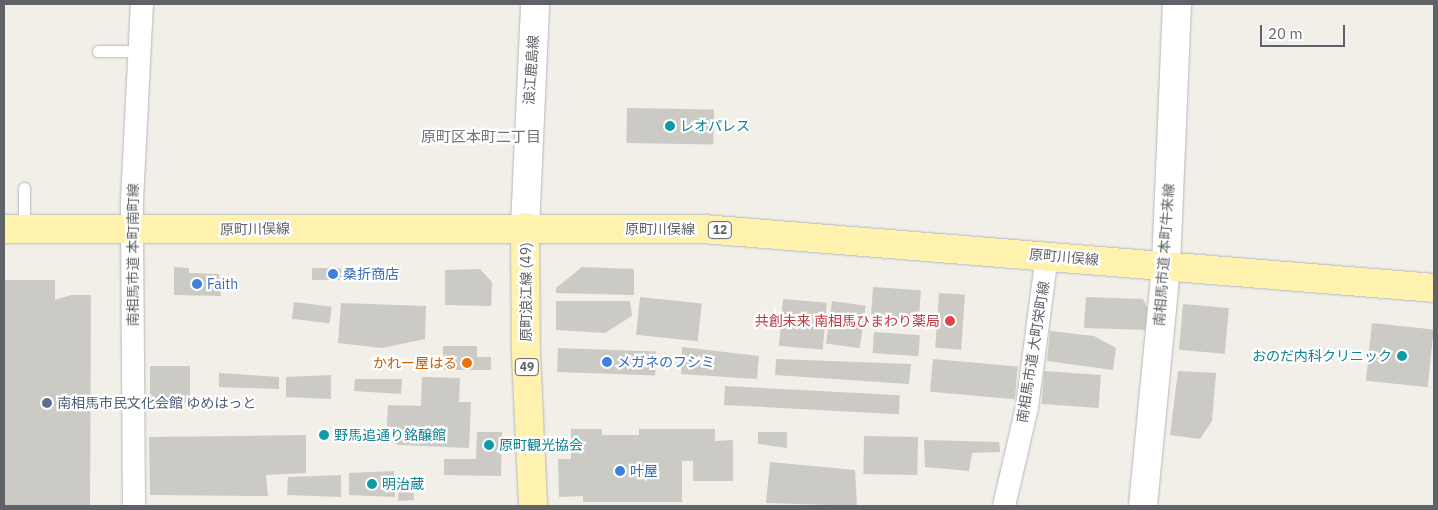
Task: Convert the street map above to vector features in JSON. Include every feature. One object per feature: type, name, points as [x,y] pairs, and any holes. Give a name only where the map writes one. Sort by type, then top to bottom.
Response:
[{"type":"main road","name":"原町川俣線","points":[[14,229],[525,227],[703,229],[1434,288]]},
{"type":"main road","name":"原町浪江線 (49)","points":[[525,227],[526,355],[533,506]]},
{"type":"street","name":"南相馬市道 本町南町線","points":[[134,506],[132,230],[142,4]]},
{"type":"street","name":"浪江鹿島線","points":[[525,227],[535,4]]},
{"type":"street","name":"南相馬市道 本町牛来線","points":[[1143,506],[1166,266],[1177,4]]},
{"type":"street","name":"南相馬市道 大町栄町線","points":[[1004,506],[1027,407],[1047,256]]},
{"type":"lane","points":[[98,50],[139,51]]},
{"type":"lane","points":[[14,229],[24,188]]},
{"type":"building","name":"レオパレス","points":[[627,108],[714,110],[713,145],[626,143]]},
{"type":"building","name":"Faith","points":[[174,267],[189,268],[189,273],[219,274],[221,296],[174,295]]},
{"type":"building","points":[[582,267],[634,269],[634,295],[556,293],[556,288]]},
{"type":"building","name":"桑折商店","points":[[312,268],[353,268],[353,280],[312,280]]},
{"type":"building","points":[[480,269],[492,282],[491,306],[445,305],[445,270]]},
{"type":"building","name":"南相馬市民文化会館 ゆめはっと","points":[[4,280],[55,280],[55,300],[71,295],[91,295],[90,506],[4,506]]},
{"type":"building","points":[[873,287],[921,290],[918,326],[870,323]]},
{"type":"building","name":"共創未来 南相馬ひまわり薬局","points":[[939,293],[965,295],[961,350],[935,348]]},
{"type":"building","points":[[640,297],[702,303],[698,341],[636,335]]},
{"type":"building","points":[[1086,297],[1143,299],[1149,311],[1149,330],[1084,328]]},
{"type":"building","points":[[783,299],[827,303],[823,350],[779,346]]},
{"type":"building","points":[[556,301],[630,301],[632,316],[605,333],[556,330]]},
{"type":"building","points":[[832,301],[866,306],[860,348],[826,344]]},
{"type":"building","points":[[294,302],[332,307],[330,324],[292,319]]},
{"type":"building","points":[[341,303],[426,306],[425,339],[382,348],[338,343]]},
{"type":"building","points":[[1183,304],[1229,308],[1225,354],[1179,350]]},
{"type":"building","name":"おのだ内科クリニック","points":[[1372,323],[1434,329],[1428,387],[1366,381]]},
{"type":"building","points":[[1050,331],[1094,336],[1116,348],[1113,370],[1047,361]]},
{"type":"building","points":[[874,332],[920,335],[918,356],[873,353]]},
{"type":"building","name":"かれー屋はる","points":[[443,346],[477,346],[477,357],[491,357],[491,370],[443,370]]},
{"type":"building","points":[[682,347],[759,356],[757,379],[681,374]]},
{"type":"building","name":"メガネのフシミ","points":[[558,348],[656,351],[655,375],[557,372]]},
{"type":"building","points":[[776,359],[911,364],[909,384],[775,375]]},
{"type":"building","points":[[933,359],[1018,366],[1015,399],[930,392]]},
{"type":"building","points":[[150,366],[190,366],[190,403],[150,403]]},
{"type":"building","points":[[1044,371],[1101,375],[1099,408],[1042,404]]},
{"type":"building","points":[[1178,371],[1216,373],[1212,421],[1200,439],[1170,435]]},
{"type":"building","points":[[219,373],[279,377],[279,389],[219,387]]},
{"type":"building","points":[[331,375],[331,399],[286,397],[286,377]]},
{"type":"building","points":[[422,377],[460,378],[459,402],[471,402],[469,448],[399,445],[386,439],[388,405],[421,406]]},
{"type":"building","points":[[355,379],[402,379],[401,394],[354,391]]},
{"type":"building","points":[[725,386],[900,395],[899,414],[724,405]]},
{"type":"building","name":"叶屋","points":[[571,429],[602,429],[602,435],[639,435],[639,429],[715,429],[715,441],[733,440],[733,481],[693,481],[693,461],[682,461],[682,502],[583,502],[583,496],[559,497],[558,459],[571,459]]},
{"type":"building","name":"原町観光協会","points":[[477,432],[502,432],[501,476],[444,475],[444,459],[476,459]]},
{"type":"building","points":[[758,432],[787,432],[787,448],[758,444]]},
{"type":"building","points":[[306,435],[306,473],[266,475],[268,496],[150,495],[149,437]]},
{"type":"building","points":[[864,436],[918,437],[917,475],[863,474]]},
{"type":"building","points":[[924,440],[999,442],[1000,452],[972,453],[969,471],[925,467]]},
{"type":"building","points":[[770,462],[855,470],[857,506],[766,503]]},
{"type":"building","name":"明治蔵","points":[[394,471],[395,497],[349,495],[349,473]]},
{"type":"building","points":[[341,475],[341,497],[287,495],[288,477]]},
{"type":"building","points":[[413,481],[414,500],[398,501],[399,482]]},
{"type":"place","name":"レオパレス","points":[[670,126]]},
{"type":"place","name":"桑折商店","points":[[333,274]]},
{"type":"place","name":"Faith","points":[[197,284]]},
{"type":"place","name":"共創未来 南相馬ひまわり薬局","points":[[950,321]]},
{"type":"place","name":"おのだ内科クリニック","points":[[1402,356]]},
{"type":"place","name":"メガネのフシミ","points":[[607,362]]},
{"type":"place","name":"かれー屋はる","points":[[467,363]]},
{"type":"place","name":"南相馬市民文化会館 ゆめはっと","points":[[47,403]]},
{"type":"place","name":"野馬追通り銘醸館","points":[[324,435]]},
{"type":"place","name":"原町観光協会","points":[[489,445]]},
{"type":"place","name":"叶屋","points":[[620,471]]},
{"type":"place","name":"明治蔵","points":[[372,484]]},
{"type":"district","name":"原町区本町二丁目","points":[[481,137]]}]
